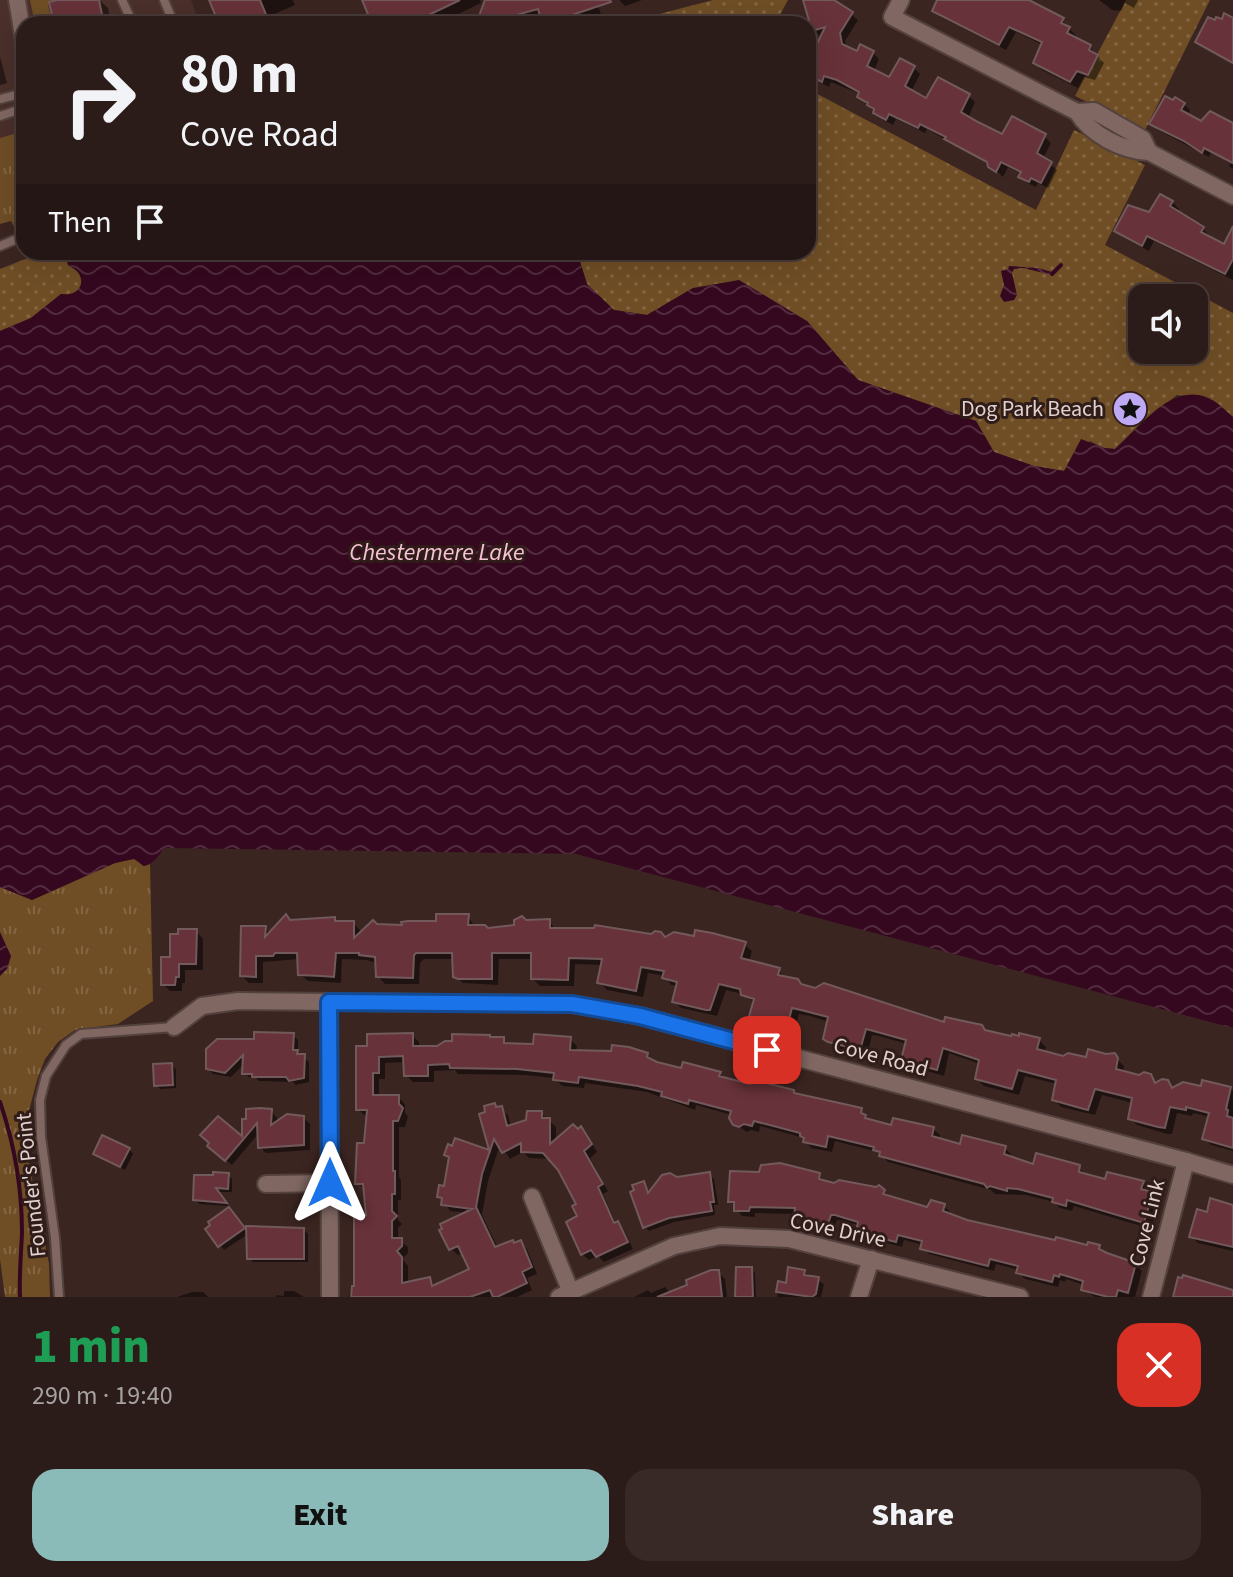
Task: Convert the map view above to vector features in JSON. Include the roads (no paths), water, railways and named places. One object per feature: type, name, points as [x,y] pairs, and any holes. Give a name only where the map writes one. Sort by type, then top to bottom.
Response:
[{"type":"street","points":[[901,0],[892,17],[1077,112],[1086,126],[1099,134],[1134,152],[1149,152],[1233,196]]},
{"type":"street","name":"Cove Road","points":[[174,1027],[202,1006],[238,1001],[592,1007],[640,1016],[1233,1175]]},
{"type":"street","points":[[329,1002],[330,1297]]},
{"type":"street","name":"Cove Link","points":[[1151,1297],[1186,1161]]},
{"type":"street","points":[[266,1184],[330,1183]]},
{"type":"street","points":[[532,1197],[565,1293]]},
{"type":"street","name":"Cove Drive","points":[[565,1293],[674,1246],[720,1236],[789,1239],[1020,1297]]},
{"type":"street","points":[[859,1297],[871,1259]]},
{"type":"lane","name":"Founder's Point","points":[[59,1297],[55,1238],[41,1137],[40,1100],[46,1076],[66,1045],[81,1034],[174,1027]]},
{"type":"water","name":"Chestermere Lake","points":[[67,260],[580,260],[587,284],[614,310],[647,315],[693,288],[739,280],[807,321],[858,380],[976,421],[994,452],[1034,466],[1064,471],[1081,439],[1115,449],[1148,417],[1172,400],[1185,395],[1199,395],[1217,403],[1233,417],[1233,1028],[576,854],[164,848],[147,865],[134,859],[115,863],[32,900],[0,887],[0,331],[31,318],[61,294],[79,289],[79,274],[68,265]]},
{"type":"water","points":[[1009,266],[1038,268],[1052,272],[1052,275],[1014,269],[1012,273],[1017,295],[1014,300],[1004,302],[1000,296],[1004,285],[1001,271]]},
{"type":"water","points":[[0,932],[11,956],[7,969],[0,976]]},
{"type":"waterway","points":[[1052,274],[1061,265]]},
{"type":"waterway","points":[[0,1102],[13,1150],[21,1200],[20,1297]]},
{"type":"place","name":"Dog Park Beach","points":[[1130,409]]}]
